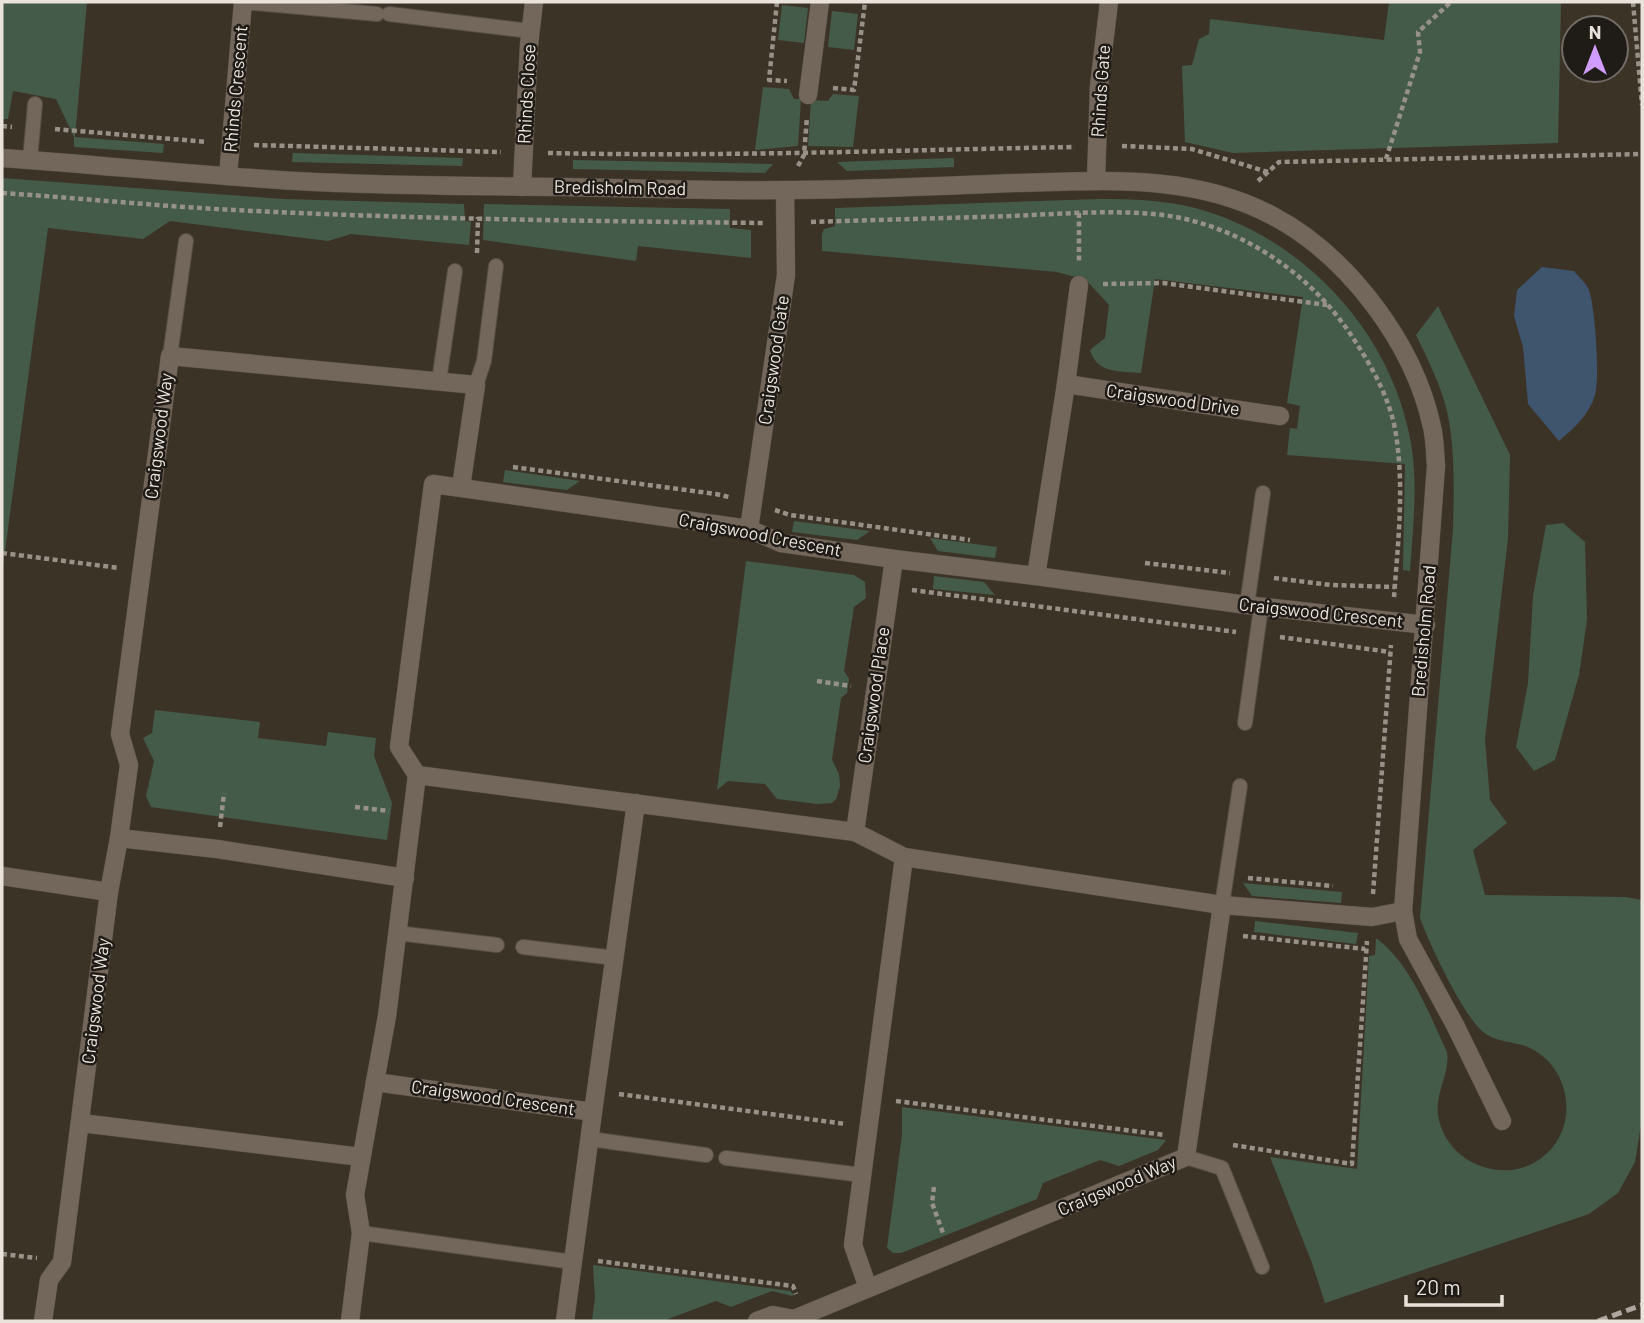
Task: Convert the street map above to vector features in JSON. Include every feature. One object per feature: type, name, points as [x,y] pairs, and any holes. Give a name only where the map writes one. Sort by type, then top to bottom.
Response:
[{"type":"street","name":"Rhinds Crescent","points":[[228,176],[243,2]]},
{"type":"street","name":"Rhinds Close","points":[[522,187],[530,31],[534,2]]},
{"type":"street","points":[[808,95],[820,2]]},
{"type":"street","name":"Rhinds Gate","points":[[1096,181],[1099,86],[1109,2]]},
{"type":"street","name":"Bredisholm Road","points":[[2,158],[298,181],[522,187],[785,190],[1151,181],[1195,187],[1272,215],[1317,244],[1355,281],[1390,330],[1416,377],[1432,427],[1436,466],[1403,911],[1408,939],[1502,1121]]},
{"type":"street","name":"Craigswood Gate","points":[[749,529],[786,275],[785,190]]},
{"type":"street","points":[[1036,576],[1079,285]]},
{"type":"street","name":"Craigswood Way","points":[[43,1321],[49,1280],[62,1262],[109,892],[129,765],[120,734],[170,356],[476,385]]},
{"type":"street","name":"Craigswood Drive","points":[[1066,384],[1280,416]]},
{"type":"street","points":[[461,487],[476,385]]},
{"type":"street","name":"Craigswood Crescent","points":[[417,775],[399,747],[433,484],[749,529],[781,542],[894,559],[1254,606],[1426,625]]},
{"type":"street","name":"Craigswood Place","points":[[855,832],[894,559]]},
{"type":"street","points":[[350,1321],[361,1233],[355,1195],[397,933],[417,775],[855,832],[904,857],[1222,905],[1371,917],[1403,911]]},
{"type":"street","name":"Craigswood Crescent","points":[[375,1082],[593,1112],[636,803]]},
{"type":"street","points":[[119,838],[217,849],[405,878]]},
{"type":"street","points":[[868,1288],[853,1245],[904,857]]},
{"type":"street","points":[[2,876],[109,892]]},
{"type":"street","name":"Craigswood Way","points":[[757,1321],[773,1315],[794,1319],[1186,1157],[1222,905]]},
{"type":"street","points":[[565,1321],[593,1112]]},
{"type":"street","points":[[81,1123],[361,1157]]},
{"type":"lane","points":[[243,2],[383,14],[530,31]]},
{"type":"lane","points":[[30,160],[35,104]]},
{"type":"lane","points":[[170,356],[186,240]]},
{"type":"lane","points":[[476,385],[484,361],[496,265]]},
{"type":"lane","points":[[439,381],[455,271]]},
{"type":"lane","points":[[1245,723],[1257,634],[1251,576],[1263,493]]},
{"type":"lane","points":[[1222,905],[1240,786]]},
{"type":"lane","points":[[397,933],[497,945]]},
{"type":"lane","points":[[523,947],[615,958]]},
{"type":"lane","points":[[590,1139],[706,1154]]},
{"type":"lane","points":[[1186,1157],[1222,1168],[1262,1267]]},
{"type":"lane","points":[[726,1158],[862,1175]]},
{"type":"lane","points":[[361,1233],[573,1260]]},
{"type":"path","points":[[1633,2],[1642,105]]},
{"type":"path","points":[[1386,159],[1420,52],[1418,32],[1453,3]]},
{"type":"path","points":[[785,190],[804,155],[808,95]]},
{"type":"path","points":[[2,126],[280,147],[667,156],[804,155],[1141,145],[1192,149],[1268,172]]},
{"type":"path","points":[[1237,201],[1279,162],[1642,154]]},
{"type":"path","points":[[2,193],[232,210],[628,222],[786,223],[1079,213],[1156,214],[1189,220],[1228,233],[1276,260],[1307,283],[1329,306],[1365,356],[1381,387],[1394,425],[1399,454],[1400,524],[1371,917]]},
{"type":"path","points":[[1079,213],[1079,285],[1163,283],[1329,306]]},
{"type":"path","points":[[464,461],[716,494],[790,515],[975,541]]},
{"type":"path","points":[[2,553],[142,571]]},
{"type":"path","points":[[1133,561],[1331,585],[1395,587]]},
{"type":"path","points":[[890,588],[1390,652]]},
{"type":"path","points":[[817,681],[875,690]]},
{"type":"path","points":[[217,849],[224,793]]},
{"type":"path","points":[[355,807],[413,814]]},
{"type":"path","points":[[1226,876],[1333,886]]},
{"type":"path","points":[[1360,888],[1374,890]]},
{"type":"path","points":[[1218,933],[1365,949]]},
{"type":"path","points":[[597,1091],[868,1127]]},
{"type":"path","points":[[934,1187],[932,1203],[952,1255]]},
{"type":"path","points":[[573,1260],[793,1286],[805,1314]]},
{"type":"green space","points":[[2,2],[87,2],[75,137],[164,144],[163,153],[74,147],[74,137],[56,99],[13,91],[8,119],[2,119]]},
{"type":"green space","points":[[1389,2],[1561,2],[1558,143],[1233,153],[1185,142],[1182,66],[1192,65],[1199,39],[1209,34],[1210,19],[1384,40]]},
{"type":"green space","points":[[782,5],[808,8],[804,43],[778,40]]},
{"type":"green space","points":[[832,11],[858,14],[854,50],[828,47]]},
{"type":"green space","points":[[763,87],[789,89],[794,99],[801,99],[798,146],[755,150]]},
{"type":"green space","points":[[833,94],[859,96],[853,147],[808,146],[811,100],[828,101]]},
{"type":"green space","points":[[293,153],[463,159],[462,166],[292,162]]},
{"type":"green space","points":[[954,158],[954,167],[847,171],[837,162]]},
{"type":"green space","points":[[573,160],[773,164],[765,173],[573,169]]},
{"type":"green space","points":[[2,178],[283,199],[464,204],[465,221],[471,222],[469,245],[351,234],[328,241],[170,221],[143,239],[48,228],[2,574]]},
{"type":"green space","points":[[1100,199],[1172,203],[1235,222],[1272,241],[1306,266],[1337,295],[1363,328],[1385,364],[1401,403],[1411,443],[1414,474],[1410,571],[1403,570],[1405,464],[1287,455],[1290,428],[1297,429],[1300,406],[1287,403],[1303,297],[1155,279],[1141,373],[1125,372],[1110,370],[1093,358],[1090,350],[1105,338],[1109,305],[1086,280],[1057,272],[822,251],[824,229],[835,226],[835,208]]},
{"type":"green space","points":[[484,204],[730,209],[730,228],[751,230],[751,258],[638,246],[636,261],[483,240]]},
{"type":"green space","points":[[1438,306],[1510,455],[1508,538],[1485,739],[1490,800],[1507,823],[1473,850],[1485,895],[1625,897],[1642,900],[1642,1119],[1635,1162],[1618,1193],[1589,1214],[1325,1303],[1270,1157],[1357,1169],[1369,956],[1375,955],[1376,938],[1409,975],[1447,1052],[1438,1115],[1443,1131],[1463,1157],[1477,1165],[1493,1169],[1525,1167],[1540,1159],[1553,1147],[1566,1117],[1563,1085],[1555,1070],[1530,1048],[1493,1038],[1473,1021],[1438,960],[1420,918],[1453,529],[1453,461],[1447,410],[1416,335]]},
{"type":"green space","points":[[505,470],[580,481],[567,490],[503,482]]},
{"type":"green space","points":[[794,521],[870,531],[857,540],[792,532]]},
{"type":"green space","points":[[1563,523],[1585,542],[1587,620],[1579,675],[1555,760],[1534,771],[1516,747],[1528,683],[1533,596],[1546,525]]},
{"type":"green space","points":[[930,538],[997,547],[995,558],[938,551]]},
{"type":"green space","points":[[746,561],[854,575],[865,582],[866,598],[854,607],[844,671],[849,679],[847,693],[841,698],[832,760],[839,774],[840,786],[832,803],[777,799],[765,784],[728,781],[717,790]]},
{"type":"green space","points":[[934,576],[984,582],[995,595],[933,589]]},
{"type":"green space","points":[[155,710],[260,722],[258,738],[326,746],[328,732],[376,738],[374,756],[392,803],[387,840],[151,807],[146,796],[154,761],[143,738],[152,733]]},
{"type":"green space","points":[[1243,883],[1342,892],[1341,903],[1252,896]]},
{"type":"green space","points":[[1255,921],[1358,933],[1356,944],[1254,932]]},
{"type":"green space","points":[[902,1107],[1166,1140],[1158,1150],[1119,1166],[1100,1160],[1043,1183],[1037,1199],[901,1253],[893,1253],[887,1248],[902,1135]]},
{"type":"green space","points":[[593,1265],[790,1291],[794,1295],[772,1291],[731,1307],[716,1301],[663,1321],[592,1321],[595,1298]]},
{"type":"water","points":[[1542,267],[1574,271],[1588,288],[1595,323],[1595,395],[1585,415],[1559,441],[1528,404],[1523,347],[1514,316],[1517,290]]},
{"type":"railway","points":[[1598,1321],[1642,1305]]}]
